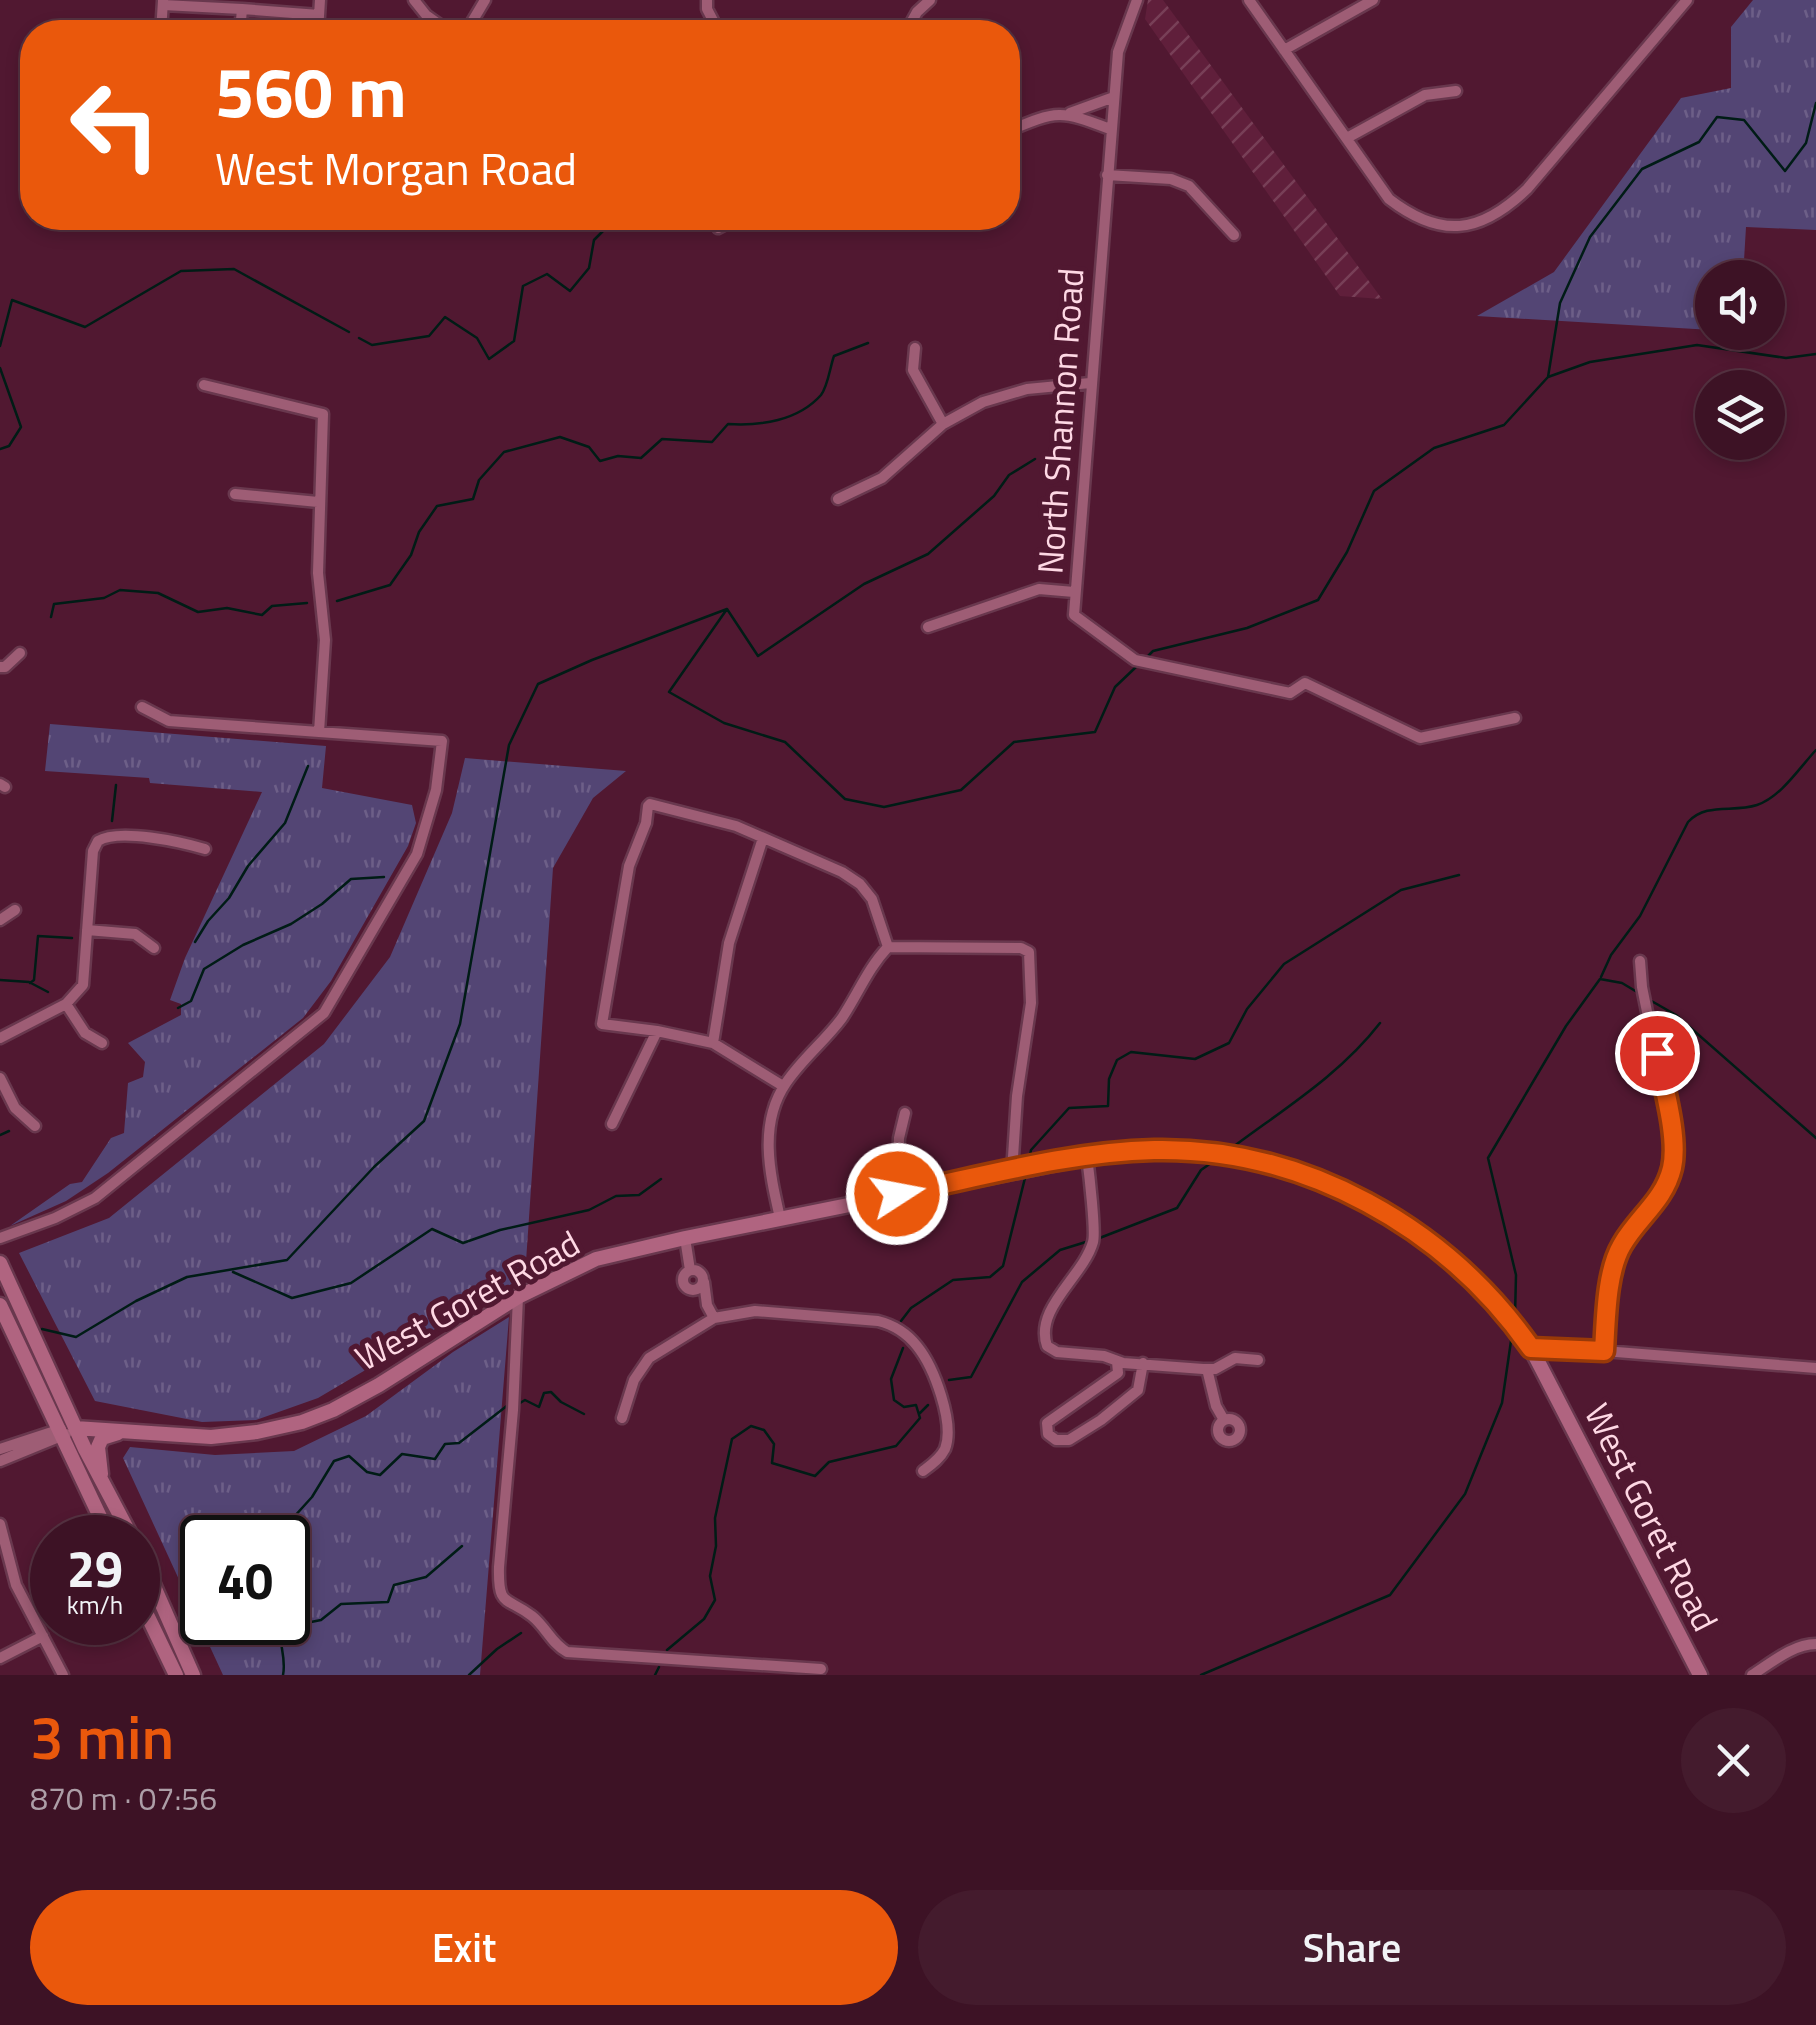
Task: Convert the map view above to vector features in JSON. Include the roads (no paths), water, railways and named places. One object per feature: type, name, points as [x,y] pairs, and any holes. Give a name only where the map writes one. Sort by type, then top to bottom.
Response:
[{"type":"street","points":[[319,20],[320,0]]},
{"type":"street","points":[[414,0],[433,20]]},
{"type":"street","points":[[913,20],[930,0]]},
{"type":"street","name":"North Shannon Road","points":[[1138,0],[1118,52],[1110,128],[1074,616],[1135,660],[1290,694],[1306,683],[1420,738],[1515,718]]},
{"type":"street","points":[[1249,0],[1389,199],[1413,217],[1440,226],[1470,225],[1504,212],[1687,0]]},
{"type":"street","points":[[1284,50],[1373,0]]},
{"type":"street","points":[[163,2],[319,15]]},
{"type":"street","points":[[241,20],[242,9]]},
{"type":"street","points":[[1347,138],[1425,95],[1456,91]]},
{"type":"street","points":[[1020,126],[1114,97]]},
{"type":"street","points":[[1070,113],[1110,128]]},
{"type":"street","points":[[1107,174],[1171,179],[1188,186],[1234,235]]},
{"type":"street","points":[[915,348],[913,370],[943,424]]},
{"type":"street","points":[[838,500],[882,478],[943,424],[984,402],[1026,389],[1090,383]]},
{"type":"street","points":[[204,385],[322,414],[318,572],[325,640],[319,732]]},
{"type":"street","points":[[235,494],[318,502]]},
{"type":"street","points":[[928,627],[1040,589],[1074,592]]},
{"type":"street","points":[[0,667],[20,654]]},
{"type":"street","points":[[0,1238],[95,1198],[324,1013],[417,854],[436,790],[442,740],[168,721],[142,707]]},
{"type":"street","points":[[783,1086],[713,1044],[656,1030],[602,1024],[629,866],[650,804],[736,826],[842,872],[872,898],[888,947]]},
{"type":"street","points":[[0,1038],[66,1004],[83,985],[92,851],[98,842],[114,836],[180,841],[205,849]]},
{"type":"street","points":[[713,1044],[729,943],[763,838]]},
{"type":"street","points":[[0,920],[15,910]]},
{"type":"street","points":[[87,930],[135,934],[154,948]]},
{"type":"street","points":[[780,1218],[767,1156],[772,1114],[783,1086],[841,1019],[874,962],[888,947],[1021,948],[1029,952],[1031,1003],[1017,1096],[1012,1172]]},
{"type":"street","points":[[1604,1351],[1607,1298],[1620,1246],[1658,1203],[1673,1167],[1672,1135],[1640,961]]},
{"type":"street","points":[[66,1004],[85,1033],[102,1043]]},
{"type":"street","points":[[612,1124],[656,1030]]},
{"type":"street","points":[[0,1078],[15,1108],[34,1126]]},
{"type":"street","points":[[897,1194],[899,1138],[905,1112]]},
{"type":"street","name":"West Goret Road","points":[[0,1449],[75,1428],[212,1436],[302,1422],[379,1385],[518,1297],[596,1259],[1087,1157],[1151,1150],[1238,1156],[1344,1191],[1404,1223],[1435,1245],[1508,1315],[1531,1348],[1700,1675]]},
{"type":"street","points":[[1087,1157],[1095,1237],[1047,1320],[1044,1336],[1048,1346],[1058,1352],[1104,1356],[1116,1361],[1207,1369],[1235,1358],[1258,1360]]},
{"type":"street","points":[[685,1238],[690,1270],[683,1279],[685,1286],[707,1305],[714,1318]]},
{"type":"street","points":[[0,1263],[75,1428],[120,1515]]},
{"type":"street","points":[[690,1270],[701,1273],[707,1305]]},
{"type":"street","points":[[692,1290],[699,1289],[704,1282]]},
{"type":"street","points":[[518,1297],[498,1588],[507,1604],[531,1615],[554,1644],[567,1652],[821,1669]]},
{"type":"street","points":[[0,1306],[99,1515]]},
{"type":"street","points":[[622,1418],[634,1380],[650,1358],[714,1318],[754,1311],[878,1320],[893,1325],[920,1349],[946,1417],[944,1450],[936,1462],[922,1471]]},
{"type":"street","points":[[1531,1348],[1816,1368]]},
{"type":"street","points":[[1116,1361],[1118,1373],[1047,1423],[1048,1434],[1056,1440],[1069,1440],[1101,1420],[1138,1390],[1142,1363]]},
{"type":"street","points":[[1207,1369],[1216,1406],[1224,1420]]},
{"type":"street","points":[[103,1484],[98,1447],[102,1438],[130,1431]]},
{"type":"street","name":"West Goret Road","points":[[0,1462],[59,1433]]},
{"type":"street","points":[[0,1524],[16,1585],[30,1611]]},
{"type":"street","points":[[160,1600],[193,1675]]},
{"type":"street","points":[[160,1642],[176,1675]]},
{"type":"street","points":[[0,1658],[30,1643]]},
{"type":"street","points":[[1752,1675],[1783,1655],[1806,1644],[1816,1644]]},
{"type":"street","points":[[48,1645],[63,1675]]},
{"type":"waterway","points":[[1148,656],[1153,651],[1247,628],[1318,600],[1347,552],[1374,491],[1434,448],[1504,425],[1548,377],[1560,303],[1590,237],[1642,169],[1699,142],[1717,117],[1744,120],[1785,171],[1806,143],[1816,103]]},
{"type":"waterway","points":[[359,338],[372,345],[429,336],[445,317],[477,338],[489,359],[514,341],[523,286],[547,274],[570,291],[589,268],[594,240],[604,230]]},
{"type":"waterway","points":[[0,346],[12,300],[85,327],[181,271],[234,269],[349,332]]},
{"type":"waterway","points":[[337,601],[390,585],[437,506],[473,499],[479,480],[504,452],[560,437],[589,447],[600,461],[618,456],[641,458],[662,439],[712,442],[728,424],[765,423],[801,411],[821,395],[834,356],[868,343]]},
{"type":"waterway","points":[[1548,377],[1590,362],[1697,345],[1786,358],[1816,354]]},
{"type":"waterway","points":[[0,368],[21,427],[9,446],[0,449]]},
{"type":"waterway","points":[[727,609],[758,656],[864,584],[928,554],[994,496],[1009,475],[1035,459]]},
{"type":"waterway","points":[[51,617],[54,604],[104,598],[120,590],[158,593],[198,612],[227,608],[262,615],[272,606],[307,603]]},
{"type":"waterway","points":[[42,1329],[76,1337],[136,1301],[187,1277],[287,1260],[374,1167],[424,1121],[460,1024],[509,745],[538,684],[727,609],[669,692],[724,723],[785,742],[845,799],[884,807],[961,790],[1014,742],[1095,732],[1115,687],[1136,667]]},
{"type":"waterway","points":[[1601,977],[1611,955],[1640,916],[1688,822],[1703,812],[1766,801],[1782,789],[1816,750]]},
{"type":"waterway","points":[[195,942],[248,866],[285,823],[308,766]]},
{"type":"waterway","points":[[112,821],[116,785]]},
{"type":"waterway","points":[[1029,1161],[1031,1150],[1069,1108],[1108,1106],[1109,1079],[1117,1060],[1131,1052],[1195,1059],[1229,1043],[1247,1009],[1284,964],[1401,890],[1459,875]]},
{"type":"waterway","points":[[178,1008],[191,1001],[204,969],[243,945],[291,924],[351,879],[384,877]]},
{"type":"waterway","points":[[30,983],[34,980],[38,936],[72,938]]},
{"type":"waterway","points":[[1515,1316],[1516,1275],[1488,1158],[1566,1026],[1600,979],[1622,983],[1637,992]]},
{"type":"waterway","points":[[0,980],[29,982],[48,992]]},
{"type":"waterway","points":[[1648,999],[1676,1015],[1816,1138]]},
{"type":"waterway","points":[[1229,1150],[1328,1076],[1380,1023]]},
{"type":"waterway","points":[[0,1135],[9,1131]]},
{"type":"waterway","points":[[1097,1239],[1177,1208],[1201,1170],[1214,1161]]},
{"type":"waterway","points":[[901,1321],[911,1308],[953,1280],[990,1277],[1003,1266],[1026,1174]]},
{"type":"waterway","points":[[233,1272],[292,1298],[351,1283],[432,1229],[463,1243],[500,1230],[589,1210],[616,1196],[639,1195],[661,1179]]},
{"type":"waterway","points":[[949,1380],[971,1377],[1022,1282],[1060,1250],[1089,1241]]},
{"type":"waterway","points":[[1201,1675],[1390,1595],[1465,1494],[1502,1403],[1512,1334]]},
{"type":"waterway","points":[[667,1650],[704,1619],[715,1600],[710,1576],[716,1546],[715,1518],[732,1439],[751,1426],[764,1430],[774,1444],[772,1463],[815,1476],[829,1462],[896,1446],[920,1418],[916,1405],[904,1407],[894,1400],[891,1379],[903,1348]]},
{"type":"waterway","points":[[520,1403],[525,1400],[539,1407],[544,1393],[551,1392],[584,1414]]},
{"type":"waterway","points":[[296,1515],[334,1461],[349,1456],[367,1472],[380,1475],[402,1454],[435,1459],[445,1444],[459,1443],[508,1405]]},
{"type":"waterway","points":[[919,1414],[928,1405]]},
{"type":"waterway","points":[[310,1622],[321,1620],[341,1604],[388,1602],[394,1585],[426,1577],[462,1546]]},
{"type":"waterway","points":[[469,1675],[521,1633]]},
{"type":"waterway","points":[[281,1645],[283,1675]]},
{"type":"waterway","points":[[655,1675],[659,1667]]}]
